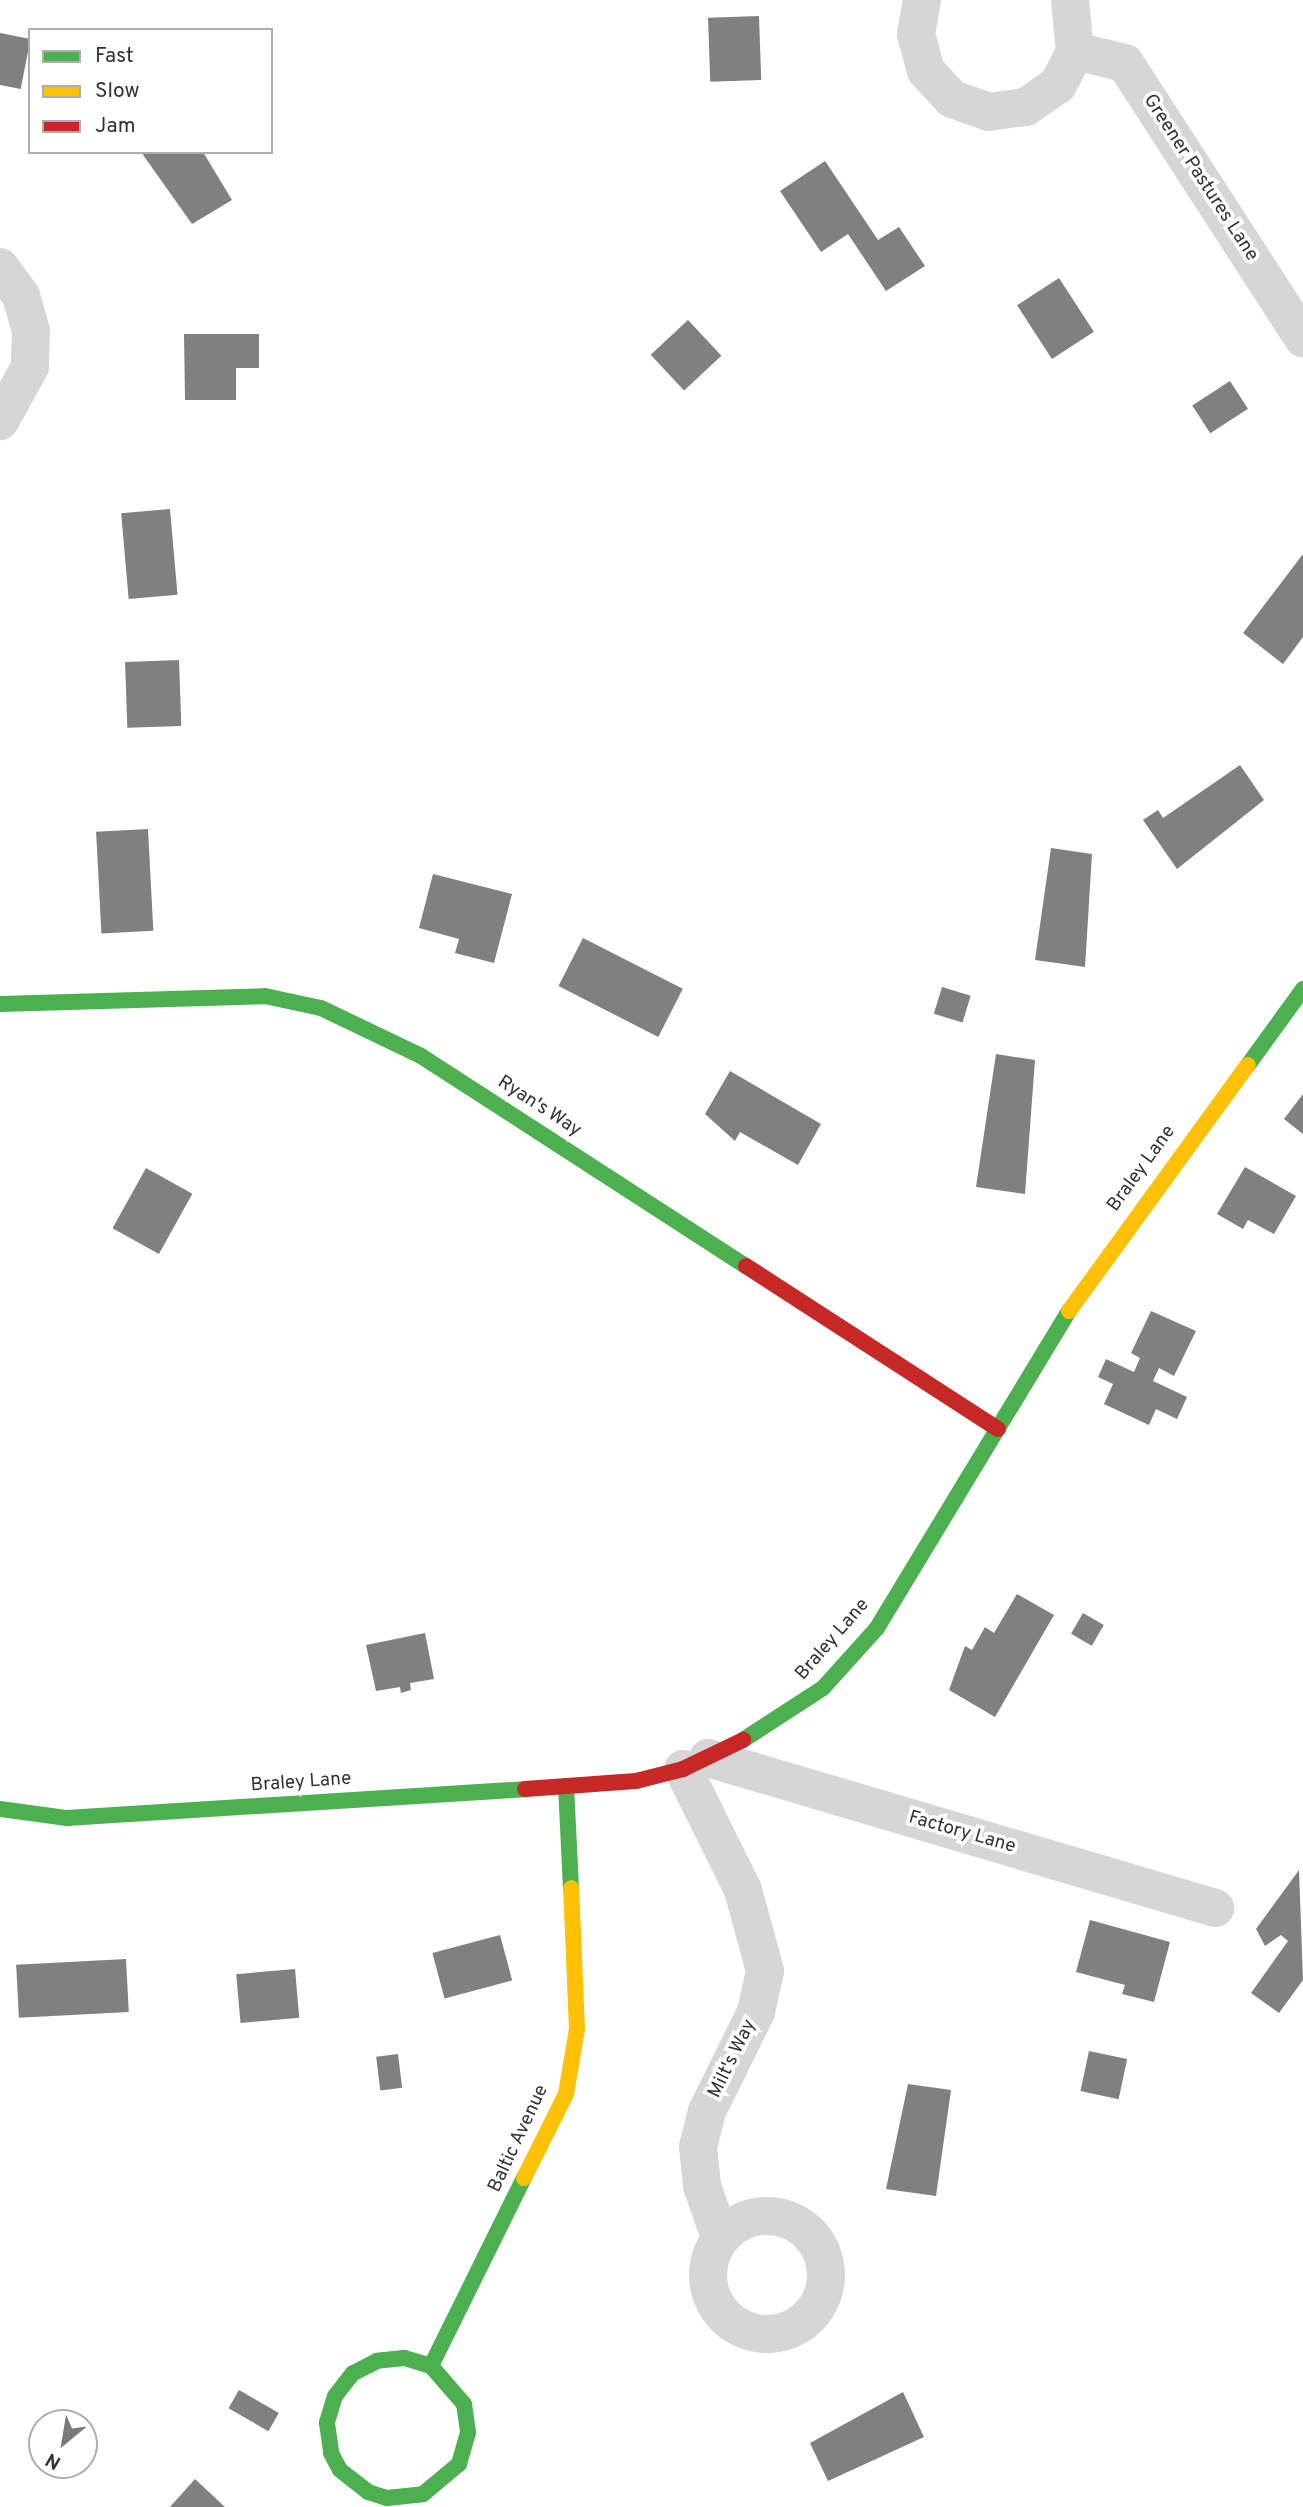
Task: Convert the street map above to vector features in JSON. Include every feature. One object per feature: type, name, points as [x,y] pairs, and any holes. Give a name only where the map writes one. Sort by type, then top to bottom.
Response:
[{"type":"street","points":[[922,0],[916,34],[926,71],[970,108],[1026,107],[1058,85],[1075,51],[1070,0]]},
{"type":"street","name":"Greener Pastures Lane","points":[[1075,51],[1125,62],[1303,338]]},
{"type":"street","points":[[0,267],[21,296],[31,331],[30,367],[17,401],[0,421]]},
{"type":"street","name":"Braley Lane","points":[[0,1809],[93,1817],[636,1781],[695,1763],[770,1727],[823,1688],[877,1628],[998,1429],[1149,1193],[1303,989]]},
{"type":"street","name":"Ryan's Way","points":[[0,1003],[265,996],[321,1007],[421,1056],[998,1429]]},
{"type":"street","name":"Factory Lane","points":[[695,1763],[1215,1908]]},
{"type":"street","name":"Milt's Way","points":[[695,1763],[743,1890],[765,1971],[756,2012],[707,2111],[698,2147],[702,2186],[720,2237]]},
{"type":"street","name":"Baltic Avenue","points":[[431,2366],[566,2094],[577,2029],[566,1786]]},
{"type":"street","points":[[404,2358],[431,2366],[464,2404],[468,2432],[459,2463],[423,2494],[387,2498],[368,2492],[340,2470],[331,2453],[327,2423],[335,2396],[353,2373],[377,2361],[404,2358]]},
{"type":"building","points":[[759,16],[761,80],[710,82],[708,18]]},
{"type":"building","points":[[0,33],[28,38],[21,89],[0,85]]},
{"type":"building","points":[[142,154],[204,154],[232,200],[192,224]]},
{"type":"building","points":[[825,161],[878,240],[899,227],[925,266],[886,291],[848,234],[821,252],[780,191]]},
{"type":"building","points":[[1059,278],[1094,332],[1052,359],[1017,305]]},
{"type":"building","points":[[688,320],[721,356],[684,391],[651,355]]},
{"type":"building","points":[[184,334],[259,334],[259,368],[236,368],[236,400],[185,400]]},
{"type":"building","points":[[1230,381],[1248,409],[1210,433],[1192,406]]},
{"type":"building","points":[[170,509],[177,595],[129,599],[121,513]]},
{"type":"building","points":[[1303,554],[1303,637],[1283,664],[1243,633]]},
{"type":"building","points":[[179,660],[181,726],[127,728],[125,662]]},
{"type":"building","points":[[1240,765],[1264,800],[1177,869],[1143,820],[1158,810],[1163,818]]},
{"type":"building","points":[[148,829],[153,931],[101,934],[96,832]]},
{"type":"building","points":[[1051,848],[1092,854],[1085,967],[1035,960]]},
{"type":"building","points":[[433,874],[512,894],[494,963],[455,953],[459,939],[419,928]]},
{"type":"building","points":[[583,938],[683,989],[658,1037],[558,986]]},
{"type":"building","points":[[942,987],[971,996],[963,1023],[934,1014]]},
{"type":"building","points":[[996,1054],[1035,1060],[1025,1194],[976,1187]]},
{"type":"building","points":[[730,1071],[821,1124],[798,1165],[740,1132],[735,1141],[705,1114]]},
{"type":"building","points":[[1303,1094],[1303,1134],[1284,1119]]},
{"type":"building","points":[[1245,1167],[1296,1196],[1274,1234],[1248,1220],[1243,1229],[1217,1214]]},
{"type":"building","points":[[146,1168],[192,1194],[159,1254],[113,1228]]},
{"type":"building","points":[[1151,1311],[1196,1331],[1174,1376],[1159,1368],[1153,1381],[1187,1397],[1177,1419],[1156,1409],[1149,1425],[1104,1404],[1113,1384],[1098,1377],[1106,1359],[1134,1372],[1140,1358],[1131,1353]]},
{"type":"building","points":[[1017,1594],[1054,1615],[995,1717],[949,1690],[965,1646],[972,1650],[985,1627],[994,1633]]},
{"type":"building","points":[[1083,1613],[1104,1625],[1092,1646],[1071,1634]]},
{"type":"building","points":[[425,1633],[434,1679],[410,1683],[411,1690],[401,1693],[400,1687],[376,1691],[366,1645]]},
{"type":"building","points":[[1299,1870],[1303,1980],[1279,2013],[1251,1993],[1288,1941],[1281,1935],[1265,1946],[1256,1929]]},
{"type":"building","points":[[1090,1920],[1170,1942],[1154,2002],[1122,1994],[1125,1985],[1076,1972]]},
{"type":"building","points":[[500,1935],[512,1980],[445,1999],[432,1953]]},
{"type":"building","points":[[126,1959],[129,2012],[19,2018],[16,1965]]},
{"type":"building","points":[[295,1969],[299,2018],[240,2023],[236,1974]]},
{"type":"building","points":[[1089,2051],[1127,2059],[1119,2099],[1080,2091]]},
{"type":"building","points":[[398,2054],[402,2088],[380,2090],[376,2057]]},
{"type":"building","points":[[908,2084],[951,2090],[936,2196],[886,2189]]},
{"type":"building","points":[[239,2390],[279,2413],[268,2431],[228,2408]]},
{"type":"building","points":[[903,2392],[924,2437],[828,2481],[810,2443]]},
{"type":"building","points":[[195,2479],[225,2507],[170,2507]]},
{"type":"traffic: fast","points":[[1248,1065],[1303,989]]},
{"type":"traffic: fast","points":[[0,1004],[265,996],[321,1008],[421,1056],[746,1266]]},
{"type":"traffic: fast","points":[[743,1740],[823,1688],[877,1628],[1069,1311]]},
{"type":"traffic: fast","points":[[566,1786],[571,1888]]},
{"type":"traffic: fast","points":[[0,1809],[67,1818],[525,1789]]},
{"type":"traffic: fast","points":[[431,2366],[404,2358],[377,2361],[353,2373],[335,2396],[327,2423],[331,2453],[340,2470],[368,2492],[387,2498],[423,2494],[459,2464],[468,2432],[464,2404],[431,2366],[524,2178]]},
{"type":"traffic: slow","points":[[1069,1311],[1248,1065]]},
{"type":"traffic: slow","points":[[524,2178],[566,2094],[577,2029],[571,1888]]},
{"type":"traffic: jam","points":[[746,1266],[998,1429]]},
{"type":"traffic: jam","points":[[525,1789],[636,1781],[683,1769],[743,1740]]}]
